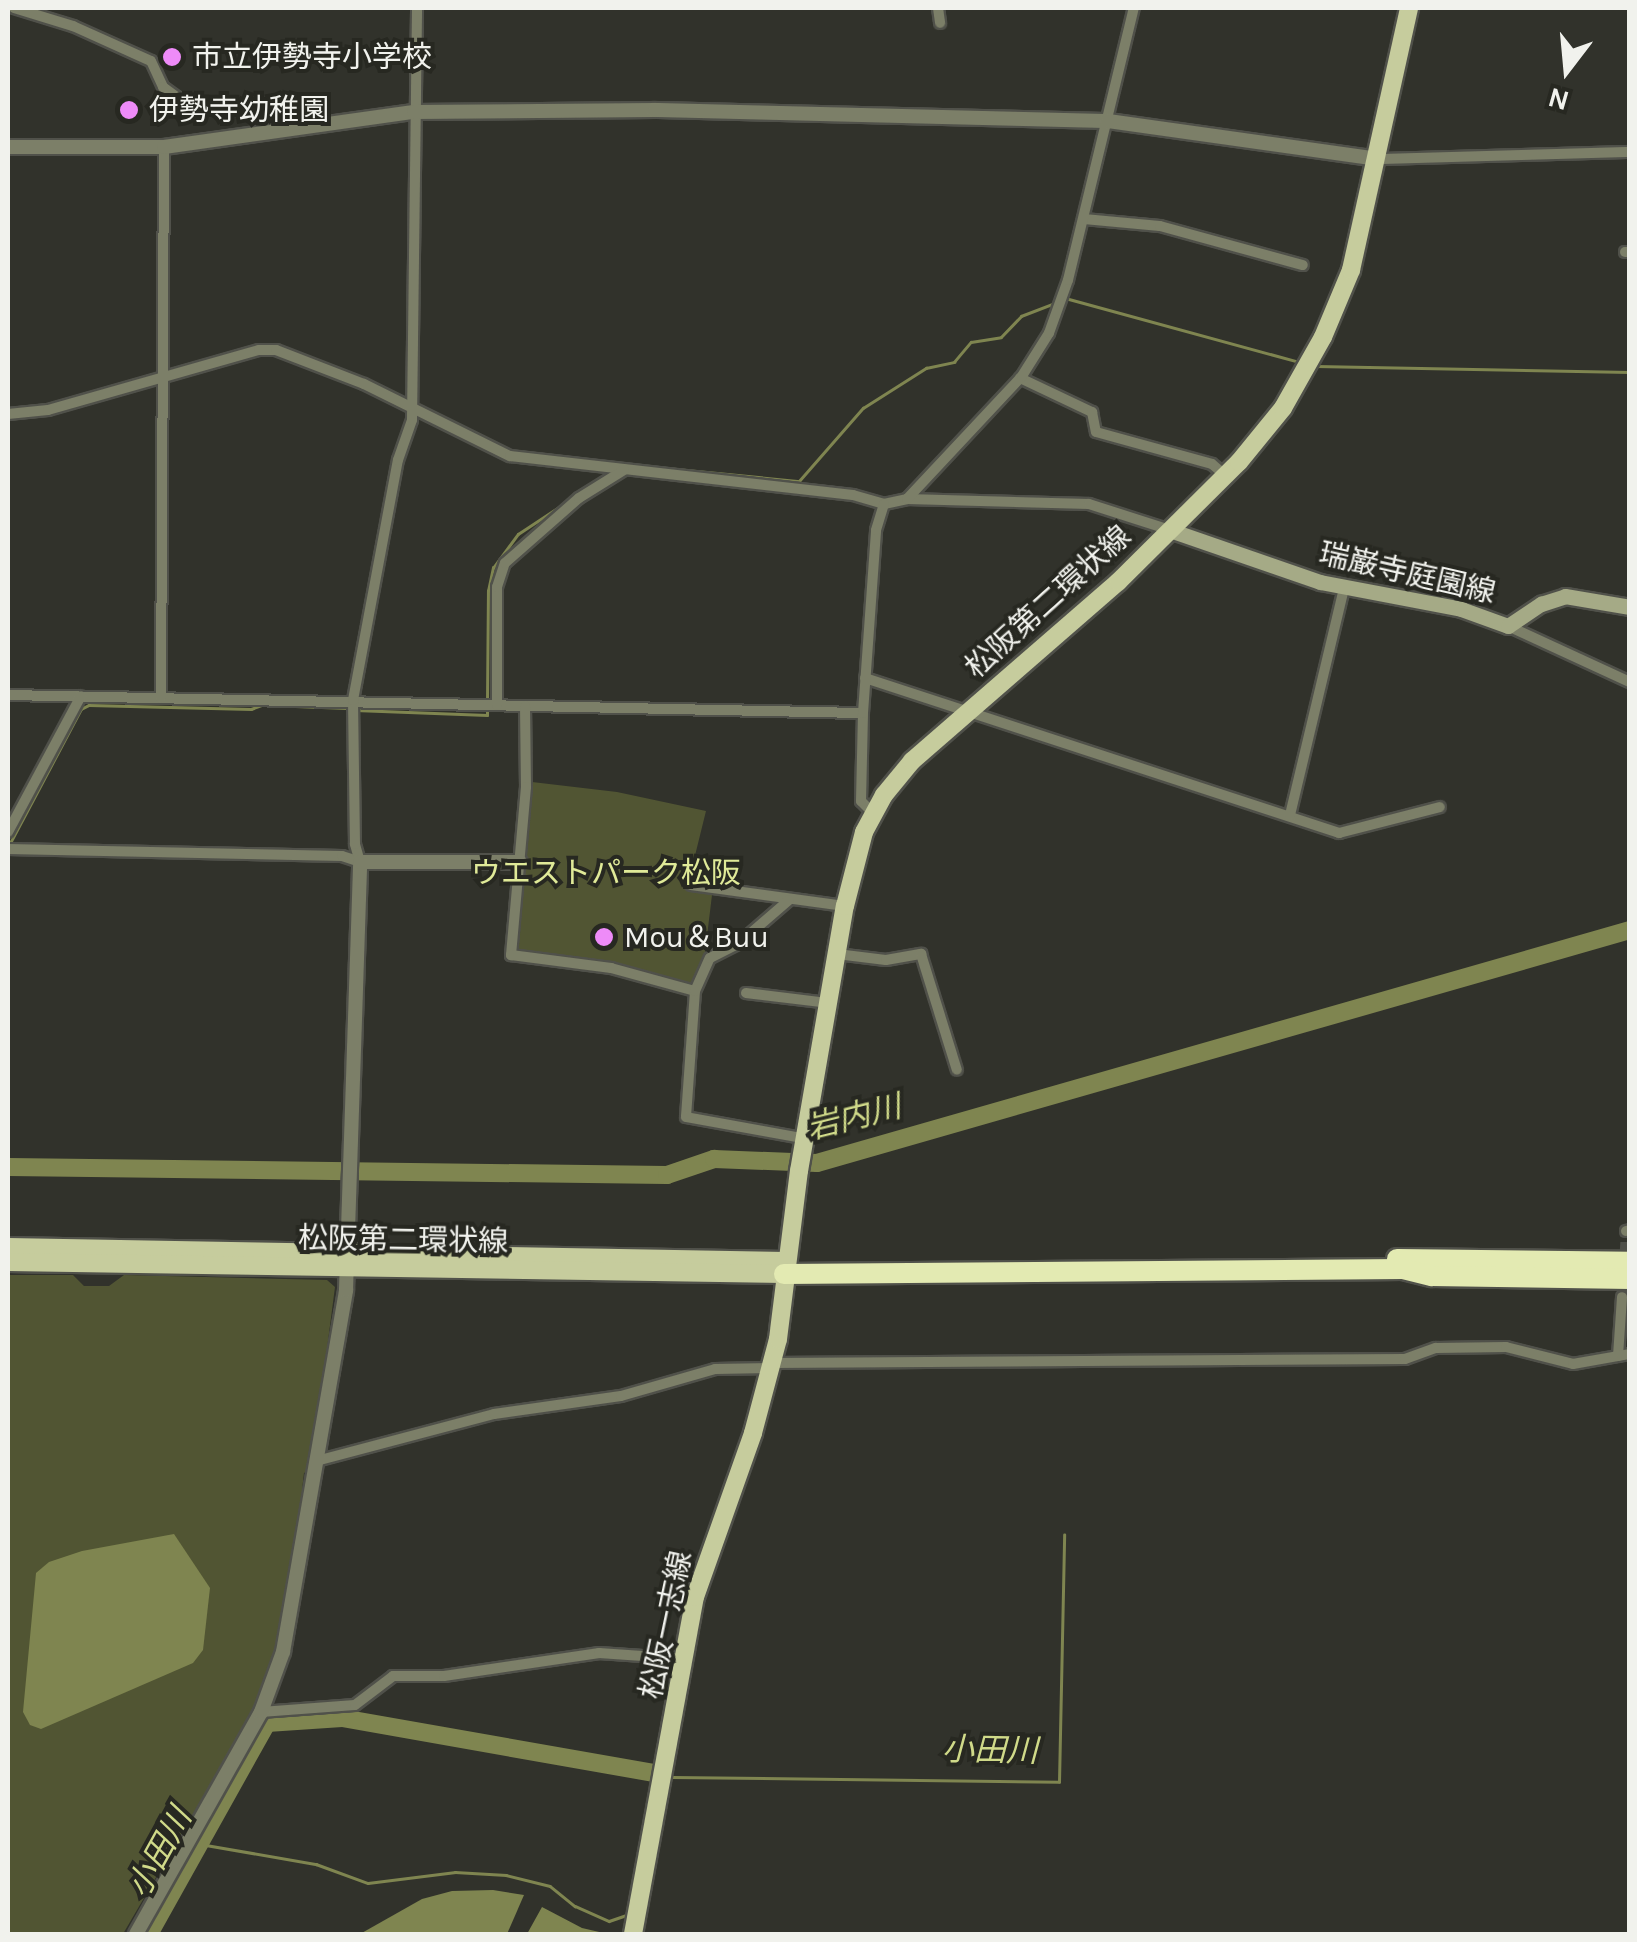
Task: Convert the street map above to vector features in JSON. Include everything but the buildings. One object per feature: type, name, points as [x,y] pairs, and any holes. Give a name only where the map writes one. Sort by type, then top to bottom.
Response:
[{"type":"highway","points":[[785,1268],[1598,1258],[1630,1254]]},
{"type":"highway","points":[[1598,1258],[1630,1262]]},
{"type":"highway","points":[[785,1268],[1403,1269],[1432,1276],[1626,1288]]},
{"type":"main road","name":"松阪第二環状線","points":[[8,1248],[348,1260],[785,1268],[799,1153],[846,906],[873,813],[912,760],[1118,582],[1226,476],[1274,420],[1309,366],[1350,270],[1409,8]]},
{"type":"main road","name":"瑞巌寺庭園線","points":[[1170,530],[1344,588],[1460,609],[1508,626],[1541,604],[1565,596],[1630,607]]},
{"type":"main road","name":"松阪第二環状線","points":[[8,1262],[348,1260]]},
{"type":"main road","name":"松阪一志線","points":[[636,1918],[695,1597],[753,1433],[772,1365],[785,1268]]},
{"type":"street","points":[[14,8],[74,26],[151,61],[163,87],[184,102],[195,103]]},
{"type":"street","points":[[136,1934],[262,1712],[283,1652],[320,1460],[348,1260],[352,1184],[360,862],[354,844],[353,706],[398,460],[412,408],[417,8]]},
{"type":"street","points":[[938,8],[940,23]]},
{"type":"street","points":[[908,499],[1020,378],[1052,327],[1084,219],[1134,8]]},
{"type":"street","points":[[8,148],[164,146],[414,112],[655,110],[1108,120],[1378,158],[1630,152]]},
{"type":"street","points":[[161,698],[164,146]]},
{"type":"street","points":[[1084,219],[1160,226],[1303,265]]},
{"type":"street","points":[[8,414],[48,410],[259,350],[276,350],[364,384],[510,456],[853,496],[884,504],[908,499],[1089,504],[1170,530]]},
{"type":"street","points":[[1020,378],[1092,412],[1096,432],[1212,464],[1226,476]]},
{"type":"street","points":[[490,705],[497,587],[505,563],[579,498],[619,469]]},
{"type":"street","points":[[873,813],[861,801],[864,713],[876,530],[884,504]]},
{"type":"street","points":[[1290,815],[1344,588]]},
{"type":"street","points":[[1508,626],[1630,682]]},
{"type":"street","points":[[866,678],[1340,833],[1440,806]]},
{"type":"street","points":[[8,695],[353,706],[864,713]]},
{"type":"street","points":[[8,832],[82,696]]},
{"type":"street","points":[[525,706],[526,786],[511,955],[611,968],[696,991]]},
{"type":"street","points":[[10,850],[342,856],[360,862],[520,862]]},
{"type":"street","points":[[691,886],[846,906]]},
{"type":"street","points":[[789,900],[760,928],[710,958],[696,991],[686,1117],[799,1153]]},
{"type":"street","points":[[837,954],[886,960],[922,954],[957,1070]]},
{"type":"street","points":[[746,993],[829,1003]]},
{"type":"street","points":[[320,1460],[494,1414],[621,1396],[716,1369],[772,1365],[1404,1359],[1436,1348],[1471,1347],[1506,1347],[1573,1364],[1624,1355],[1626,1288]]},
{"type":"street","points":[[262,1712],[356,1705],[393,1676],[444,1676],[599,1653],[686,1659]]},
{"type":"green space","name":"ウエストパーク松阪","points":[[532,782],[617,792],[706,811],[687,888],[712,895],[704,961],[697,984],[688,986],[518,951]]},
{"type":"green space","points":[[8,1275],[73,1275],[84,1286],[109,1286],[124,1275],[327,1280],[335,1287],[316,1433],[309,1470],[304,1473],[302,1490],[307,1495],[274,1659],[261,1697],[123,1934],[8,1934]]},
{"type":"shaded area","points":[[174,1534],[210,1588],[203,1650],[193,1663],[41,1729],[30,1725],[23,1712],[36,1573],[49,1562],[82,1551]]},
{"type":"shaded area","points":[[493,1890],[524,1895],[507,1934],[360,1934],[422,1899],[452,1891]]},
{"type":"shaded area","points":[[542,1907],[582,1928],[608,1934],[527,1934]]},
{"type":"waterway","points":[[1069,299],[1299,362]]},
{"type":"waterway","points":[[625,464],[799,481],[863,408],[926,368],[954,362],[971,342],[1001,337],[1021,316],[1053,304]]},
{"type":"waterway","points":[[1316,366],[1630,372]]},
{"type":"waterway","points":[[487,702],[488,591],[493,568],[518,534],[568,501]]},
{"type":"waterway","points":[[9,845],[81,709],[89,705],[251,709],[262,705]]},
{"type":"waterway","points":[[295,706],[347,708]]},
{"type":"waterway","points":[[355,710],[487,715],[487,710]]},
{"type":"waterway","name":"岩内川","points":[[8,1167],[667,1175],[714,1159],[817,1163],[1630,930]]},
{"type":"waterway","name":"小田川","points":[[672,1777],[1059,1782],[1064,1535]]},
{"type":"waterway","name":"小田川","points":[[149,1934],[267,1723],[342,1718],[653,1773]]},
{"type":"waterway","points":[[200,1844],[316,1864],[368,1883],[455,1872],[506,1875],[550,1886],[575,1906],[609,1921],[629,1914]]},
{"type":"tunnel","points":[[1622,1297],[1626,1231]]},
{"type":"place","name":"市立伊勢寺小学校","points":[[172,57]]},
{"type":"place","name":"伊勢寺幼稚園","points":[[129,110]]},
{"type":"place","name":"Mou＆Buu","points":[[604,937]]}]
